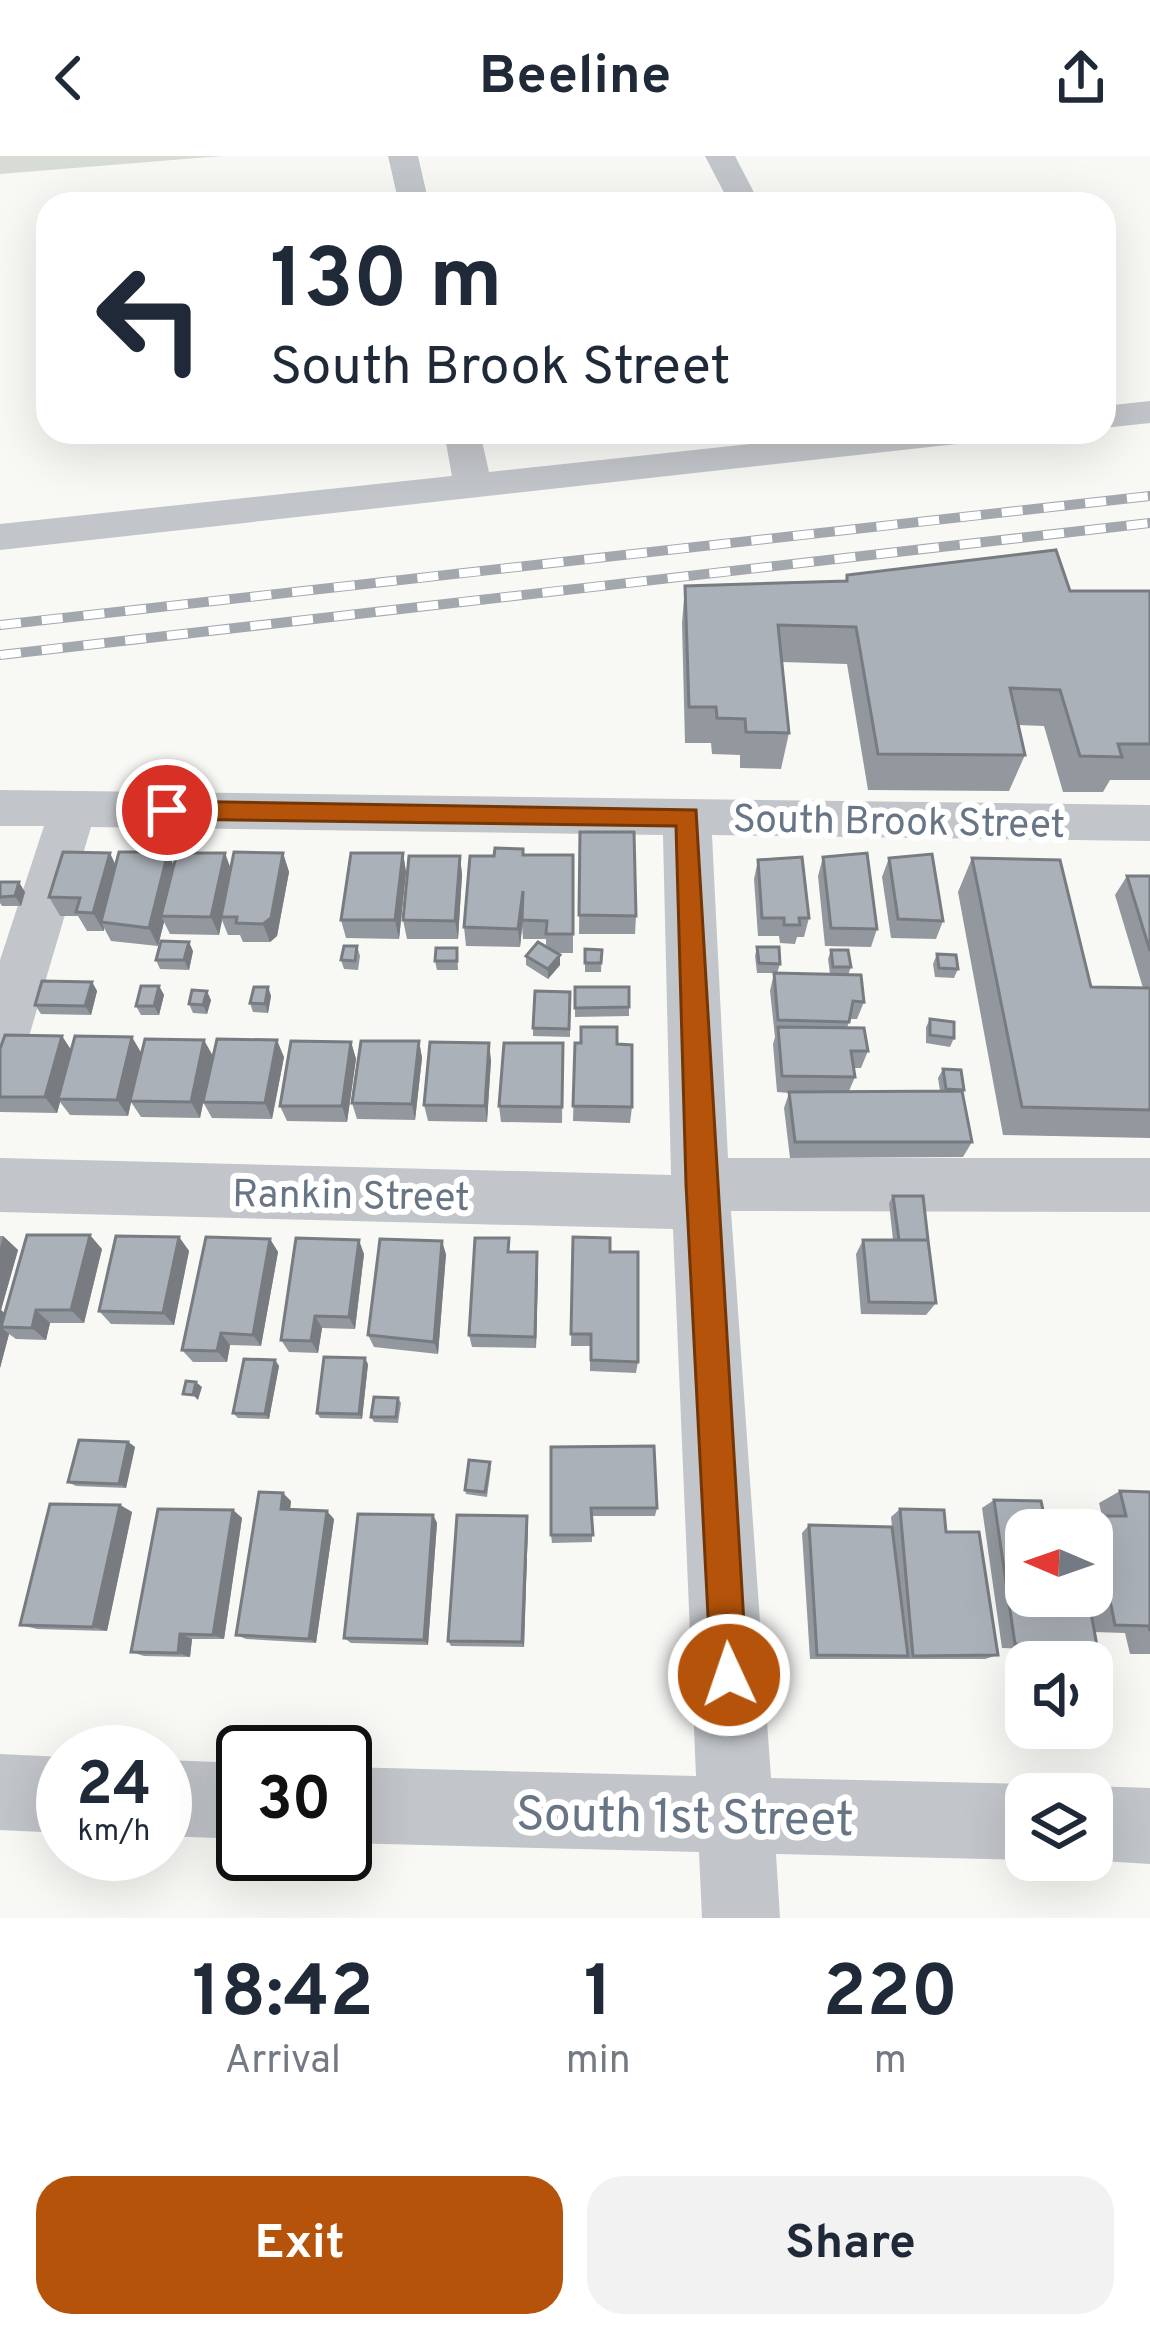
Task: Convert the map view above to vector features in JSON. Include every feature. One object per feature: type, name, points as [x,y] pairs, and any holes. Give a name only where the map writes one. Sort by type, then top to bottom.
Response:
[{"type":"street","points":[[403,156],[411,192]]},
{"type":"street","points":[[720,156],[739,192]]},
{"type":"street","points":[[1116,416],[1150,412]]},
{"type":"street","points":[[464,444],[473,486]]},
{"type":"street","points":[[0,537],[819,444]]},
{"type":"street","name":"South Brook Street","points":[[0,808],[1150,823]]},
{"type":"street","points":[[0,1042],[73,808]]},
{"type":"street","points":[[688,817],[701,1194],[741,1918]]},
{"type":"street","name":"Rankin Street","points":[[0,1185],[701,1194],[1150,1185]]},
{"type":"street","points":[[0,1792],[36,1794]]},
{"type":"street","name":"South 1st Street","points":[[372,1806],[1005,1822]]},
{"type":"street","points":[[1113,1825],[1150,1826]]},
{"type":"shaded area","points":[[0,156],[222,156],[0,174]]},
{"type":"building","points":[[1056,550],[1070,591],[1150,591],[1150,744],[1118,744],[1122,757],[1080,756],[1060,690],[1010,688],[1025,755],[878,754],[856,627],[778,625],[789,733],[746,732],[745,719],[717,718],[716,707],[689,707],[685,586],[847,581],[847,575]]},
{"type":"building","points":[[580,832],[634,832],[636,916],[579,915]]},
{"type":"building","points":[[495,848],[523,849],[523,855],[573,855],[573,934],[546,934],[547,921],[522,920],[523,891],[518,929],[464,927],[470,856],[494,856]]},
{"type":"building","points":[[63,852],[110,853],[93,913],[76,912],[80,898],[49,897]]},
{"type":"building","points":[[119,852],[168,852],[149,928],[101,922]]},
{"type":"building","points":[[234,852],[283,853],[271,918],[263,924],[221,917]]},
{"type":"building","points":[[177,853],[225,853],[211,917],[161,916]]},
{"type":"building","points":[[351,853],[403,853],[395,920],[341,920]]},
{"type":"building","points":[[867,853],[877,929],[831,928],[823,857]]},
{"type":"building","points":[[932,854],[943,921],[898,919],[889,858]]},
{"type":"building","points":[[409,856],[460,856],[455,921],[403,920]]},
{"type":"building","points":[[802,857],[809,918],[799,918],[800,925],[784,925],[784,918],[762,918],[758,860]]},
{"type":"building","points":[[972,858],[1060,860],[1091,987],[1150,988],[1150,1110],[1022,1107]]},
{"type":"building","points":[[1127,876],[1150,876],[1150,951]]},
{"type":"building","points":[[0,882],[19,882],[15,896],[0,897]]},
{"type":"building","points":[[161,941],[189,942],[184,960],[156,960]]},
{"type":"building","points":[[538,942],[560,955],[548,969],[526,956]]},
{"type":"building","points":[[344,946],[357,946],[355,961],[341,960]]},
{"type":"building","points":[[757,947],[779,947],[780,964],[759,963]]},
{"type":"building","points":[[436,948],[457,948],[457,961],[435,961]]},
{"type":"building","points":[[585,949],[602,950],[601,963],[585,963]]},
{"type":"building","points":[[831,950],[848,950],[851,967],[833,967]]},
{"type":"building","points":[[937,954],[956,955],[958,969],[939,968]]},
{"type":"building","points":[[774,973],[861,975],[864,1002],[853,1001],[849,1022],[778,1020]]},
{"type":"building","points":[[42,981],[92,982],[85,1006],[35,1005]]},
{"type":"building","points":[[141,986],[159,986],[154,1006],[136,1006]]},
{"type":"building","points":[[254,987],[268,987],[265,1004],[250,1003]]},
{"type":"building","points":[[575,987],[629,987],[629,1007],[575,1008]]},
{"type":"building","points":[[192,990],[207,991],[203,1005],[189,1004]]},
{"type":"building","points":[[535,991],[570,992],[569,1029],[533,1028]]},
{"type":"building","points":[[930,1019],[954,1022],[954,1038],[930,1035]]},
{"type":"building","points":[[581,1027],[617,1027],[617,1044],[632,1045],[632,1107],[573,1106],[575,1043],[581,1043]]},
{"type":"building","points":[[778,1027],[864,1028],[868,1051],[851,1051],[855,1077],[782,1076]]},
{"type":"building","points":[[5,1035],[62,1036],[45,1097],[0,1097],[0,1049]]},
{"type":"building","points":[[75,1036],[132,1037],[117,1100],[58,1099]]},
{"type":"building","points":[[145,1039],[204,1040],[191,1102],[130,1101]]},
{"type":"building","points":[[217,1039],[277,1040],[265,1103],[203,1102]]},
{"type":"building","points":[[291,1041],[351,1042],[342,1106],[280,1106]]},
{"type":"building","points":[[361,1041],[419,1041],[412,1104],[352,1103]]},
{"type":"building","points":[[430,1042],[489,1043],[485,1106],[424,1105]]},
{"type":"building","points":[[504,1043],[563,1043],[562,1107],[499,1106]]},
{"type":"building","points":[[943,1069],[961,1070],[964,1090],[946,1089]]},
{"type":"building","points":[[962,1091],[972,1142],[795,1142],[789,1092]]},
{"type":"building","points":[[893,1196],[923,1196],[928,1240],[899,1240]]},
{"type":"building","points":[[27,1235],[90,1235],[71,1310],[36,1310],[32,1328],[1,1327]]},
{"type":"building","points":[[116,1236],[179,1237],[163,1313],[99,1311]]},
{"type":"building","points":[[206,1237],[270,1239],[253,1335],[221,1333],[217,1351],[182,1350]]},
{"type":"building","points":[[573,1237],[610,1238],[610,1252],[638,1252],[638,1362],[591,1360],[591,1334],[571,1334]]},
{"type":"building","points":[[296,1238],[359,1240],[349,1317],[315,1316],[311,1341],[281,1340]]},
{"type":"building","points":[[475,1238],[509,1238],[508,1252],[537,1252],[535,1337],[469,1335]]},
{"type":"building","points":[[380,1239],[442,1241],[434,1342],[368,1335]]},
{"type":"building","points":[[863,1240],[928,1240],[936,1303],[869,1302]]},
{"type":"building","points":[[324,1357],[365,1358],[359,1414],[317,1413]]},
{"type":"building","points":[[244,1359],[275,1360],[265,1414],[233,1413]]},
{"type":"building","points":[[186,1381],[196,1382],[193,1395],[183,1394]]},
{"type":"building","points":[[374,1397],[398,1398],[396,1417],[371,1417]]},
{"type":"building","points":[[79,1440],[128,1442],[119,1484],[68,1482]]},
{"type":"building","points":[[654,1446],[657,1508],[591,1508],[593,1535],[551,1535],[551,1447]]},
{"type":"building","points":[[469,1460],[490,1462],[485,1492],[465,1490]]},
{"type":"building","points":[[1120,1491],[1150,1492],[1150,1631],[1149,1626],[1115,1625],[1113,1516],[1126,1516]]},
{"type":"building","points":[[259,1492],[283,1493],[281,1509],[327,1511],[309,1639],[236,1635]]},
{"type":"building","points":[[994,1500],[1041,1501],[1043,1509],[1005,1509],[1005,1575]]},
{"type":"building","points":[[50,1504],[120,1505],[93,1627],[20,1625]]},
{"type":"building","points":[[158,1509],[233,1510],[213,1635],[180,1634],[178,1653],[131,1652]]},
{"type":"building","points":[[900,1509],[944,1510],[946,1532],[979,1532],[998,1655],[913,1656]]},
{"type":"building","points":[[358,1514],[433,1515],[424,1640],[344,1638]]},
{"type":"building","points":[[457,1515],[527,1516],[522,1642],[448,1641]]},
{"type":"building","points":[[809,1525],[892,1527],[908,1656],[817,1655]]},
{"type":"building","points":[[1011,1617],[1092,1617],[1096,1641],[1015,1641]]},
{"type":"railway","points":[[0,625],[1150,496]]},
{"type":"railway","points":[[0,655],[1150,523]]},
{"type":"route","points":[[167,810],[688,817],[700,1184],[729,1675]]}]
